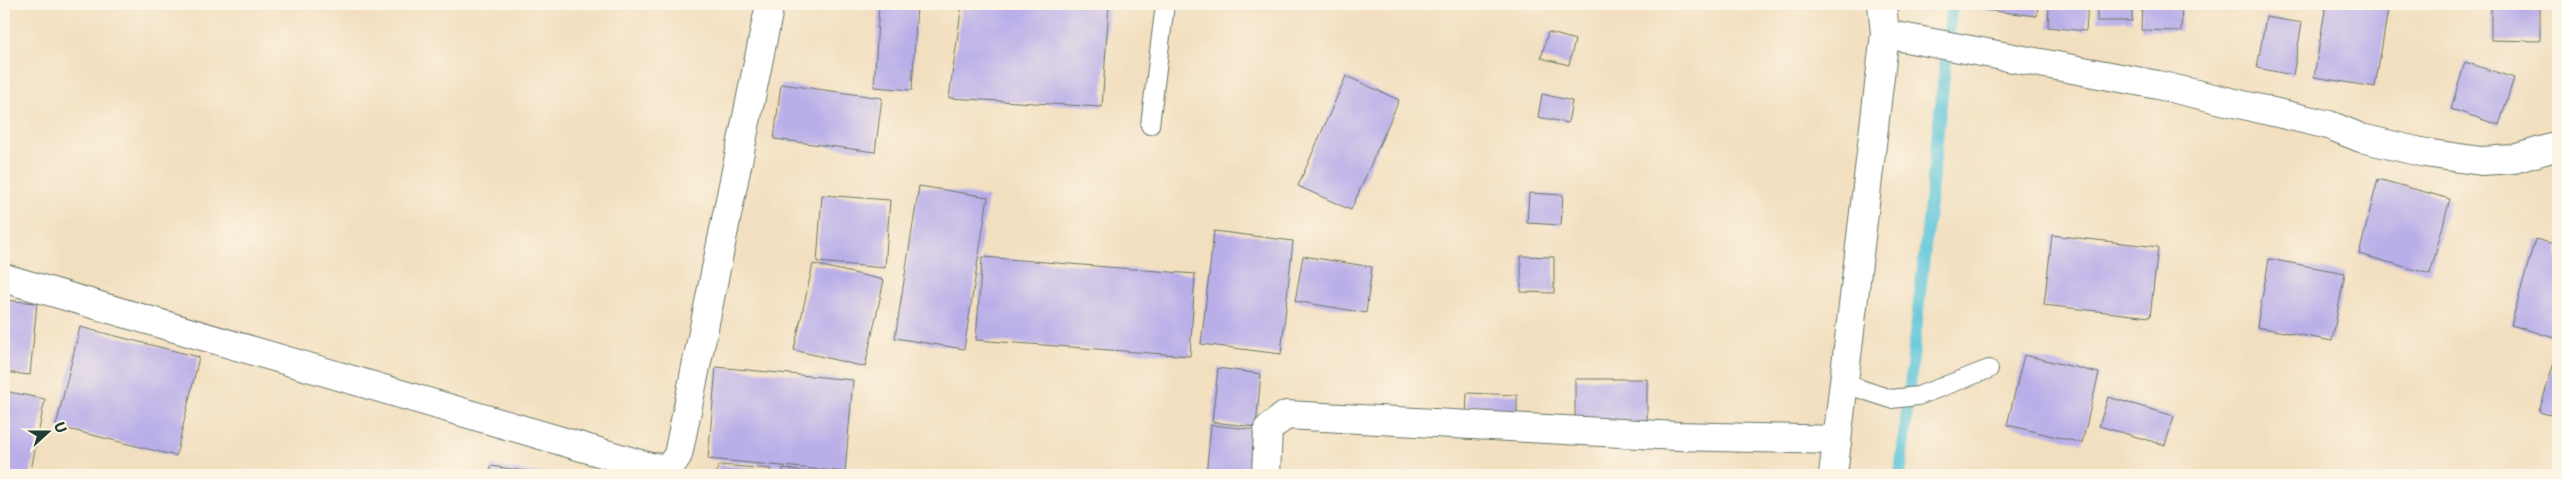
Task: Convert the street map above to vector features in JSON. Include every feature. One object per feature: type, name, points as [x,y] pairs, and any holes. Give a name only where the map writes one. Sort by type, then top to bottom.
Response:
[{"type":"street","points":[[4,278],[650,468],[669,468],[678,455],[770,4]]},
{"type":"street","points":[[1833,475],[1893,35],[1882,4]]},
{"type":"street","points":[[1893,35],[1955,48],[2158,84],[2329,125],[2362,138],[2425,153],[2481,161],[2514,159],[2558,146]]},
{"type":"street","points":[[1266,475],[1268,429],[1286,415],[1677,436],[1837,440]]},
{"type":"lane","points":[[1150,125],[1165,4]]},
{"type":"lane","points":[[1845,384],[1891,399],[1918,396],[1989,369]]},
{"type":"building","points":[[879,4],[917,4],[912,90],[874,87]]},
{"type":"building","points":[[962,4],[1109,4],[1102,107],[949,98]]},
{"type":"building","points":[[1986,4],[2038,4],[2037,16],[1985,10]]},
{"type":"building","points":[[2049,4],[2088,4],[2086,31],[2048,27]]},
{"type":"building","points":[[2097,4],[2132,4],[2132,21],[2097,21]]},
{"type":"building","points":[[2142,4],[2182,4],[2181,31],[2141,30]]},
{"type":"building","points":[[2326,4],[2389,4],[2375,87],[2314,77]]},
{"type":"building","points":[[2491,4],[2540,4],[2540,41],[2491,40]]},
{"type":"building","points":[[2266,17],[2302,23],[2293,75],[2257,68]]},
{"type":"building","points":[[1548,32],[1575,40],[1569,65],[1541,58]]},
{"type":"building","points":[[2465,62],[2514,78],[2499,125],[2451,109]]},
{"type":"building","points":[[1346,76],[1399,100],[1351,210],[1298,186]]},
{"type":"building","points":[[781,84],[882,98],[875,152],[774,139]]},
{"type":"building","points":[[1542,94],[1572,101],[1568,123],[1538,117]]},
{"type":"building","points":[[2378,179],[2450,199],[2430,274],[2359,254]]},
{"type":"building","points":[[919,186],[988,197],[964,349],[895,338]]},
{"type":"building","points":[[1529,193],[1563,195],[1561,225],[1527,223]]},
{"type":"building","points":[[822,195],[890,200],[885,268],[817,262]]},
{"type":"building","points":[[1214,231],[1293,241],[1281,354],[1201,344]]},
{"type":"building","points":[[2052,235],[2158,247],[2150,317],[2044,305]]},
{"type":"building","points":[[2535,239],[2558,245],[2558,327],[2555,338],[2511,325]]},
{"type":"building","points":[[1303,256],[1372,267],[1366,313],[1295,301]]},
{"type":"building","points":[[1521,256],[1554,257],[1554,293],[1521,292]]},
{"type":"building","points":[[982,257],[1195,274],[1190,356],[976,340]]},
{"type":"building","points":[[2269,259],[2345,273],[2332,341],[2257,327]]},
{"type":"building","points":[[813,264],[884,280],[865,367],[794,350]]},
{"type":"building","points":[[4,300],[37,303],[30,375],[4,372]]},
{"type":"building","points":[[80,327],[199,357],[176,456],[56,426]]},
{"type":"building","points":[[2558,349],[2558,417],[2539,412]]},
{"type":"building","points":[[2024,355],[2099,373],[2082,443],[2007,425]]},
{"type":"building","points":[[716,367],[853,380],[845,472],[708,459]]},
{"type":"building","points":[[1218,368],[1261,374],[1256,427],[1212,422]]},
{"type":"building","points":[[1575,379],[1647,379],[1647,426],[1575,427]]},
{"type":"building","points":[[4,391],[45,399],[30,475],[4,475]]},
{"type":"building","points":[[1467,393],[1517,395],[1517,421],[1466,419]]},
{"type":"building","points":[[2108,397],[2174,416],[2165,445],[2099,426]]},
{"type":"building","points":[[1211,425],[1259,430],[1254,475],[1206,475]]},
{"type":"building","points":[[719,465],[771,469],[769,475],[716,475]]},
{"type":"building","points":[[491,466],[545,474],[545,475],[490,475]]},
{"type":"building","points":[[783,468],[815,474],[815,475],[782,475]]},
{"type":"waterway","points":[[1900,475],[1952,4]]}]
